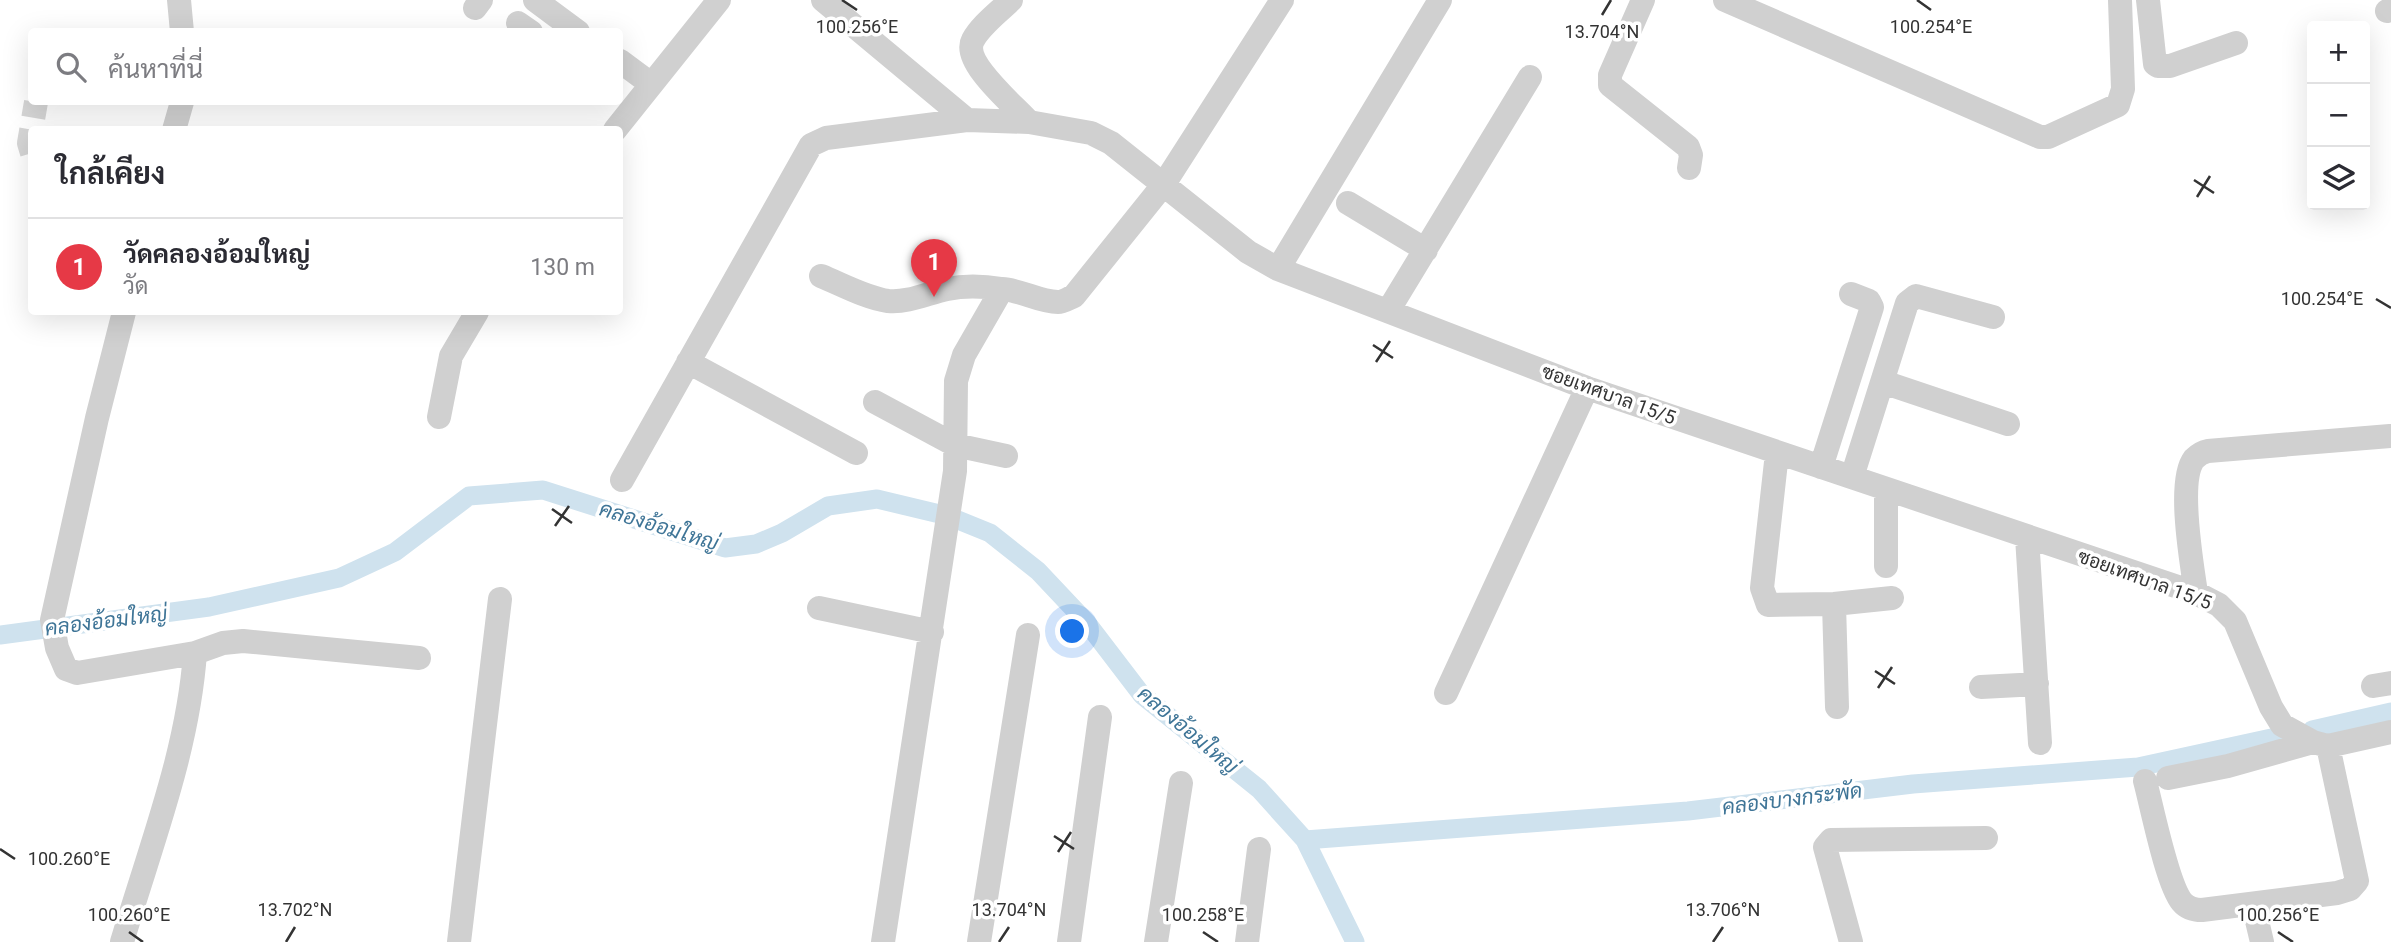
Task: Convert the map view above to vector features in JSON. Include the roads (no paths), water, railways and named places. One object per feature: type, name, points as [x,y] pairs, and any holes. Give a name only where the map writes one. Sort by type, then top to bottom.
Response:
[{"type":"street","points":[[179,0],[182,28]]},
{"type":"street","points":[[535,0],[573,28]]},
{"type":"street","points":[[617,126],[627,99],[651,84],[719,0]]},
{"type":"street","points":[[823,0],[967,120]]},
{"type":"street","points":[[1011,0],[972,41],[970,50],[973,60],[982,72],[1029,122]]},
{"type":"street","points":[[821,276],[892,301],[970,285],[1016,290],[1059,302],[1074,296],[1164,184],[1282,0]]},
{"type":"street","points":[[1278,269],[1440,0]]},
{"type":"street","points":[[1643,0],[1610,75],[1610,85],[1688,147],[1691,155],[1689,168]]},
{"type":"street","points":[[1725,0],[2040,137],[2048,137],[2118,105],[2123,89],[2120,0]]},
{"type":"street","points":[[2148,0],[2155,64],[2158,66],[2170,66],[2236,43]]},
{"type":"street","points":[[623,63],[651,84]]},
{"type":"street","points":[[1388,311],[1530,77]]},
{"type":"street","points":[[175,126],[181,105]]},
{"type":"street","name":"ซอยเทศบาล 15/5","points":[[688,362],[811,145],[826,138],[967,120],[1029,122],[1067,127],[1102,138],[1248,252],[1278,269],[1587,388],[2196,593],[2219,605],[2235,621],[2271,707],[2282,725],[2321,744]]},
{"type":"street","points":[[1348,204],[1426,250]]},
{"type":"street","points":[[883,942],[955,471],[956,381],[964,355],[1002,289]]},
{"type":"street","points":[[1821,467],[1872,307],[1869,301],[1851,294]]},
{"type":"street","points":[[1852,477],[1908,303],[1916,296],[1993,317]]},
{"type":"street","points":[[123,315],[97,418],[52,620],[57,648],[66,668],[77,673],[195,653],[223,643],[243,642],[419,658]]},
{"type":"street","points":[[439,417],[451,356],[475,315]]},
{"type":"street","points":[[622,480],[688,362],[856,453]]},
{"type":"street","points":[[1883,382],[2008,424]]},
{"type":"street","points":[[1446,694],[1587,388]]},
{"type":"street","points":[[875,402],[955,445],[1006,456]]},
{"type":"street","points":[[2196,593],[2186,499],[2190,469],[2194,459],[2201,453],[2390,436]]},
{"type":"street","points":[[1777,453],[1762,588],[1768,606],[1835,604],[1892,598]]},
{"type":"street","points":[[1886,489],[1886,566]]},
{"type":"street","points":[[2027,537],[2040,743]]},
{"type":"street","points":[[459,942],[500,599]]},
{"type":"street","points":[[1835,604],[1838,707]]},
{"type":"street","points":[[819,608],[932,632]]},
{"type":"street","points":[[979,942],[1028,635]]},
{"type":"street","points":[[122,942],[181,745],[193,689],[195,653]]},
{"type":"street","points":[[1981,687],[2037,684]]},
{"type":"street","points":[[1069,942],[1100,717]]},
{"type":"street","points":[[2321,744],[2357,881],[2350,889],[2337,894],[2202,910],[2182,902],[2170,876],[2156,780],[2321,744],[2391,732]]},
{"type":"street","points":[[1156,942],[1181,783]]},
{"type":"street","points":[[1851,942],[1825,847],[1831,840],[1986,838]]},
{"type":"street","points":[[1247,942],[1259,849]]},
{"type":"street","points":[[2253,904],[2262,942]]},
{"type":"waterway","name":"คลองอ้อมใหญ่","points":[[0,635],[209,607],[339,578],[395,552],[469,496],[543,490],[725,548],[756,544],[782,533],[828,506],[877,499],[948,516],[990,533],[1038,571],[1087,623],[1142,695],[1259,789],[1305,840],[1355,942]]},
{"type":"waterway","name":"คลองบางกระพัด","points":[[2312,730],[2391,712]]},
{"type":"waterway","name":"คลองบางกระพัด","points":[[1305,840],[1688,811],[1913,784],[2138,767],[2276,737]]},
{"type":"tunnel","points":[[32,126],[35,105]]},
{"type":"place","name":"วัดคลองอ้อมใหญ่","points":[[934,297]]}]
